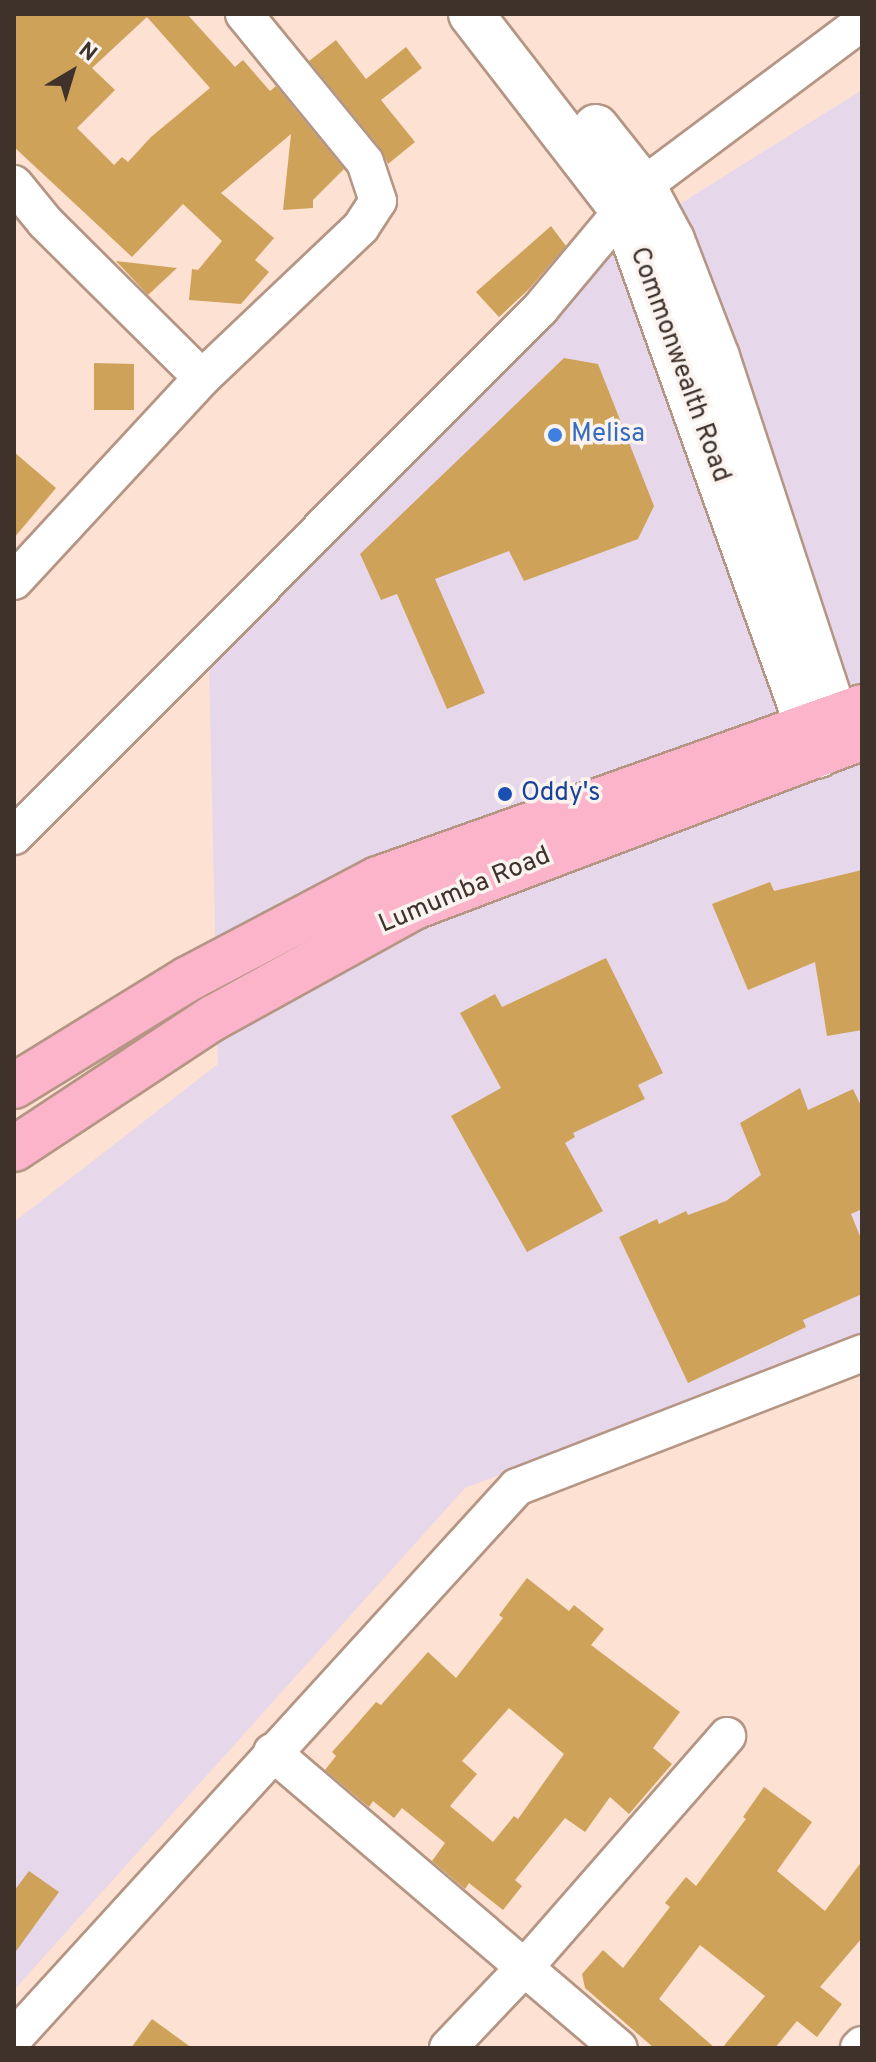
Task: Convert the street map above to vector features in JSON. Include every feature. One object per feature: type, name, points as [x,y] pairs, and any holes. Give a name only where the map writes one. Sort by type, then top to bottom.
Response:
[{"type":"main road","name":"Commonwealth Road","points":[[471,14],[633,199]]},
{"type":"main road","name":"Commonwealth Road","points":[[506,14],[633,199],[838,730]]},
{"type":"main road","name":"Lumumba Road","points":[[14,1086],[188,979],[378,879],[838,730]]},
{"type":"main road","name":"Lumumba Road","points":[[14,1149],[213,1018],[414,907],[838,730]]},
{"type":"street","points":[[14,581],[202,378],[361,227],[378,201],[365,162],[244,14]]},
{"type":"street","points":[[14,836],[540,309],[633,199],[862,22]]},
{"type":"street","points":[[22,208],[202,378]]},
{"type":"street","points":[[14,2038],[517,1487],[862,1353]]},
{"type":"street","points":[[448,2048],[525,1967],[727,1736]]},
{"type":"street","points":[[272,1752],[619,2048]]},
{"type":"shaded area","points":[[862,90],[862,1336],[465,1488],[14,1990],[14,1222],[218,1064],[209,662],[600,254]]},
{"type":"building","points":[[14,14],[187,14],[235,67],[243,60],[270,91],[276,86],[344,169],[313,200],[313,208],[283,210],[291,134],[221,193],[274,238],[255,260],[269,272],[241,304],[189,300],[192,269],[198,270],[222,241],[183,204],[132,257],[14,147]],"holes":[[[147,17],[210,88],[151,137],[128,162],[122,157],[114,165],[77,128],[115,90],[92,68]]]},
{"type":"building","points":[[336,40],[366,79],[406,47],[422,68],[381,100],[415,142],[388,164],[381,149],[309,61]]},
{"type":"building","points":[[551,226],[566,246],[529,289],[499,317],[476,292]]},
{"type":"building","points":[[116,261],[177,268],[148,295]]},
{"type":"building","name":"Melisa","points":[[564,358],[598,364],[654,506],[638,539],[524,581],[509,551],[435,579],[485,693],[447,709],[397,594],[381,600],[360,554]]},
{"type":"building","points":[[94,363],[134,364],[134,410],[94,410]]},
{"type":"building","points":[[14,452],[56,488],[14,538]]},
{"type":"building","points":[[862,870],[862,1030],[827,1036],[815,962],[748,990],[712,904],[770,882],[774,891]]},
{"type":"building","points":[[606,958],[663,1073],[638,1085],[645,1099],[573,1133],[575,1137],[565,1143],[603,1211],[527,1252],[451,1116],[501,1088],[460,1013],[495,994],[502,1007]]},
{"type":"building","points":[[800,1088],[808,1110],[853,1089],[862,1108],[862,1209],[851,1214],[862,1241],[862,1294],[803,1320],[806,1327],[688,1383],[619,1237],[657,1219],[659,1224],[686,1211],[688,1215],[726,1201],[761,1175],[740,1123]]},
{"type":"building","points":[[527,1578],[569,1611],[574,1605],[604,1629],[591,1645],[680,1712],[653,1748],[672,1764],[629,1814],[610,1797],[585,1832],[565,1818],[515,1880],[522,1886],[503,1910],[469,1883],[465,1889],[432,1861],[445,1843],[402,1808],[394,1818],[373,1801],[369,1807],[325,1770],[336,1756],[332,1752],[376,1702],[381,1705],[428,1652],[456,1678],[503,1618],[499,1615]],"holes":[[[509,1708],[564,1754],[518,1819],[514,1816],[493,1842],[450,1806],[477,1774],[462,1761]]]},
{"type":"building","points":[[764,1787],[812,1822],[777,1871],[825,1911],[862,1861],[862,1938],[820,1987],[842,2004],[817,2037],[797,2021],[775,2048],[722,2048],[765,1996],[700,1945],[659,1999],[715,2048],[654,2048],[585,1988],[582,1974],[603,1950],[623,1968],[670,1907],[665,1903],[686,1877],[696,1886],[746,1819],[743,1817]]},
{"type":"building","points":[[29,1871],[59,1892],[14,1954],[14,1891]]},
{"type":"building","points":[[152,2019],[192,2048],[131,2048]]},
{"type":"place","name":"Melisa","points":[[555,435]]},
{"type":"place","name":"Oddy's","points":[[505,794]]}]
